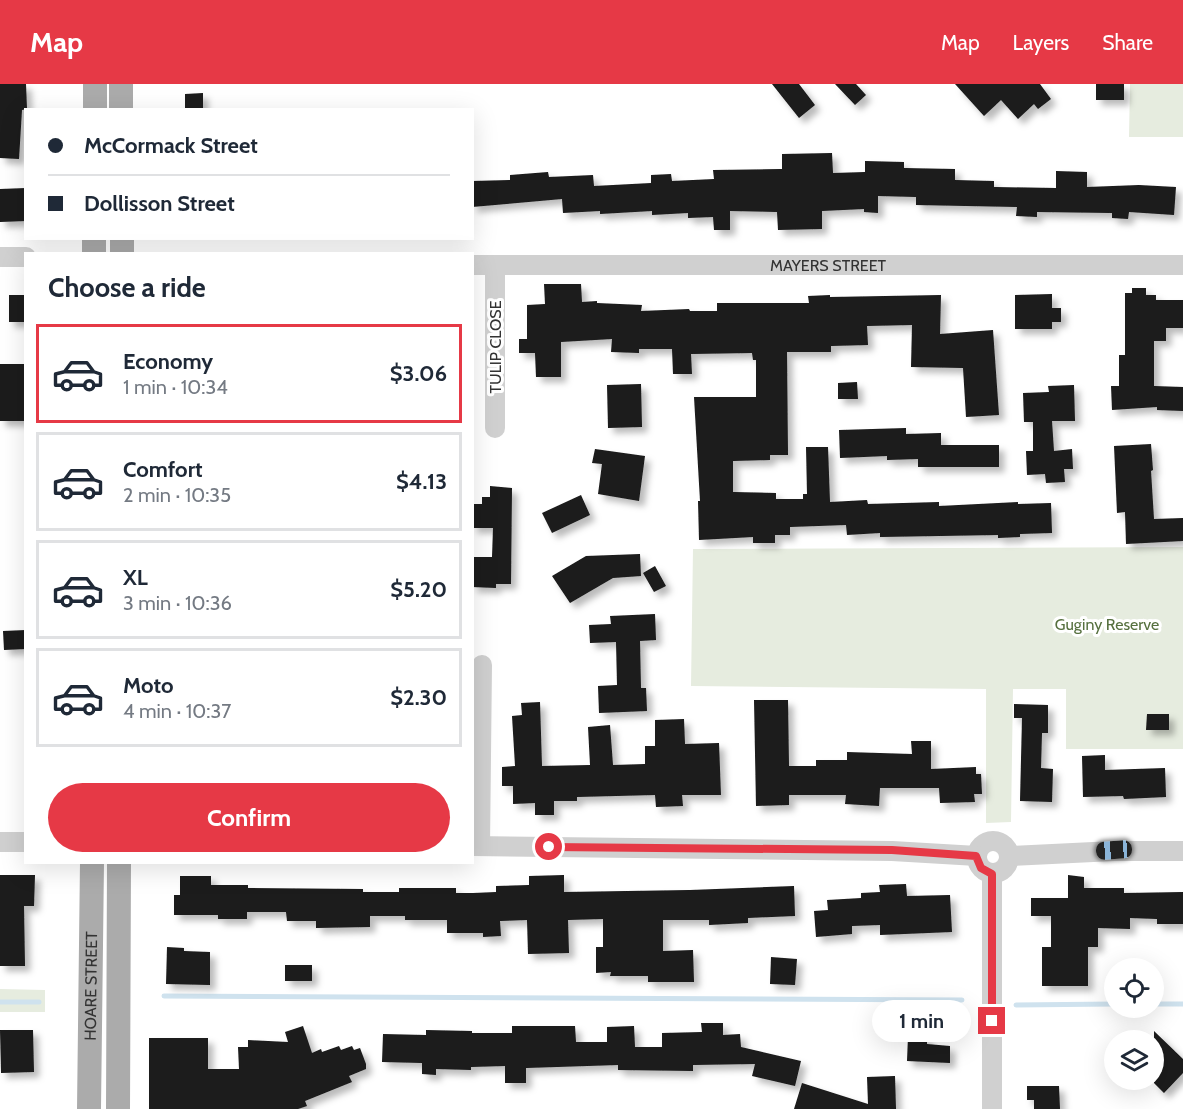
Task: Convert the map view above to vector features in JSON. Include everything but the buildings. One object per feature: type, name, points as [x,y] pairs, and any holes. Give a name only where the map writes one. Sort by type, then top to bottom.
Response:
[{"type":"main road","points":[[95,84],[95,108]]},
{"type":"main road","points":[[121,84],[121,108]]},
{"type":"main road","name":"HOARE STREET","points":[[89,1109],[92,864]]},
{"type":"main road","name":"HOARE STREET","points":[[118,1109],[120,864]]},
{"type":"street","points":[[0,257],[24,257]]},
{"type":"street","name":"MAYERS STREET","points":[[474,265],[1183,265]]},
{"type":"street","name":"TULIP CLOSE","points":[[495,265],[495,428]]},
{"type":"street","points":[[482,665],[476,846],[892,850],[976,856]]},
{"type":"street","points":[[993,841],[1003,845],[1009,856],[1004,869],[992,874],[981,868],[976,856],[981,846],[993,841]]},
{"type":"street","points":[[0,842],[24,842]]},
{"type":"street","points":[[1009,856],[1114,850],[1183,850]]},
{"type":"street","points":[[992,874],[992,1109]]},
{"type":"green space","points":[[1130,84],[1183,84],[1183,137],[1129,137]]},
{"type":"green space","name":"Guginy Reserve","points":[[1183,547],[1183,749],[1066,749],[1066,689],[1013,689],[1011,822],[986,823],[986,689],[691,686],[693,549]]},
{"type":"green space","points":[[0,989],[45,990],[45,1012],[0,1012]]},
{"type":"waterway","points":[[164,996],[962,1000]]},
{"type":"waterway","points":[[0,1002],[39,1002]]},
{"type":"waterway","points":[[1016,1005],[1104,1004]]},
{"type":"waterway","points":[[1164,1004],[1183,1004]]},
{"type":"route","points":[[549,847],[892,850],[976,856],[981,868],[992,874],[992,1021]]}]
